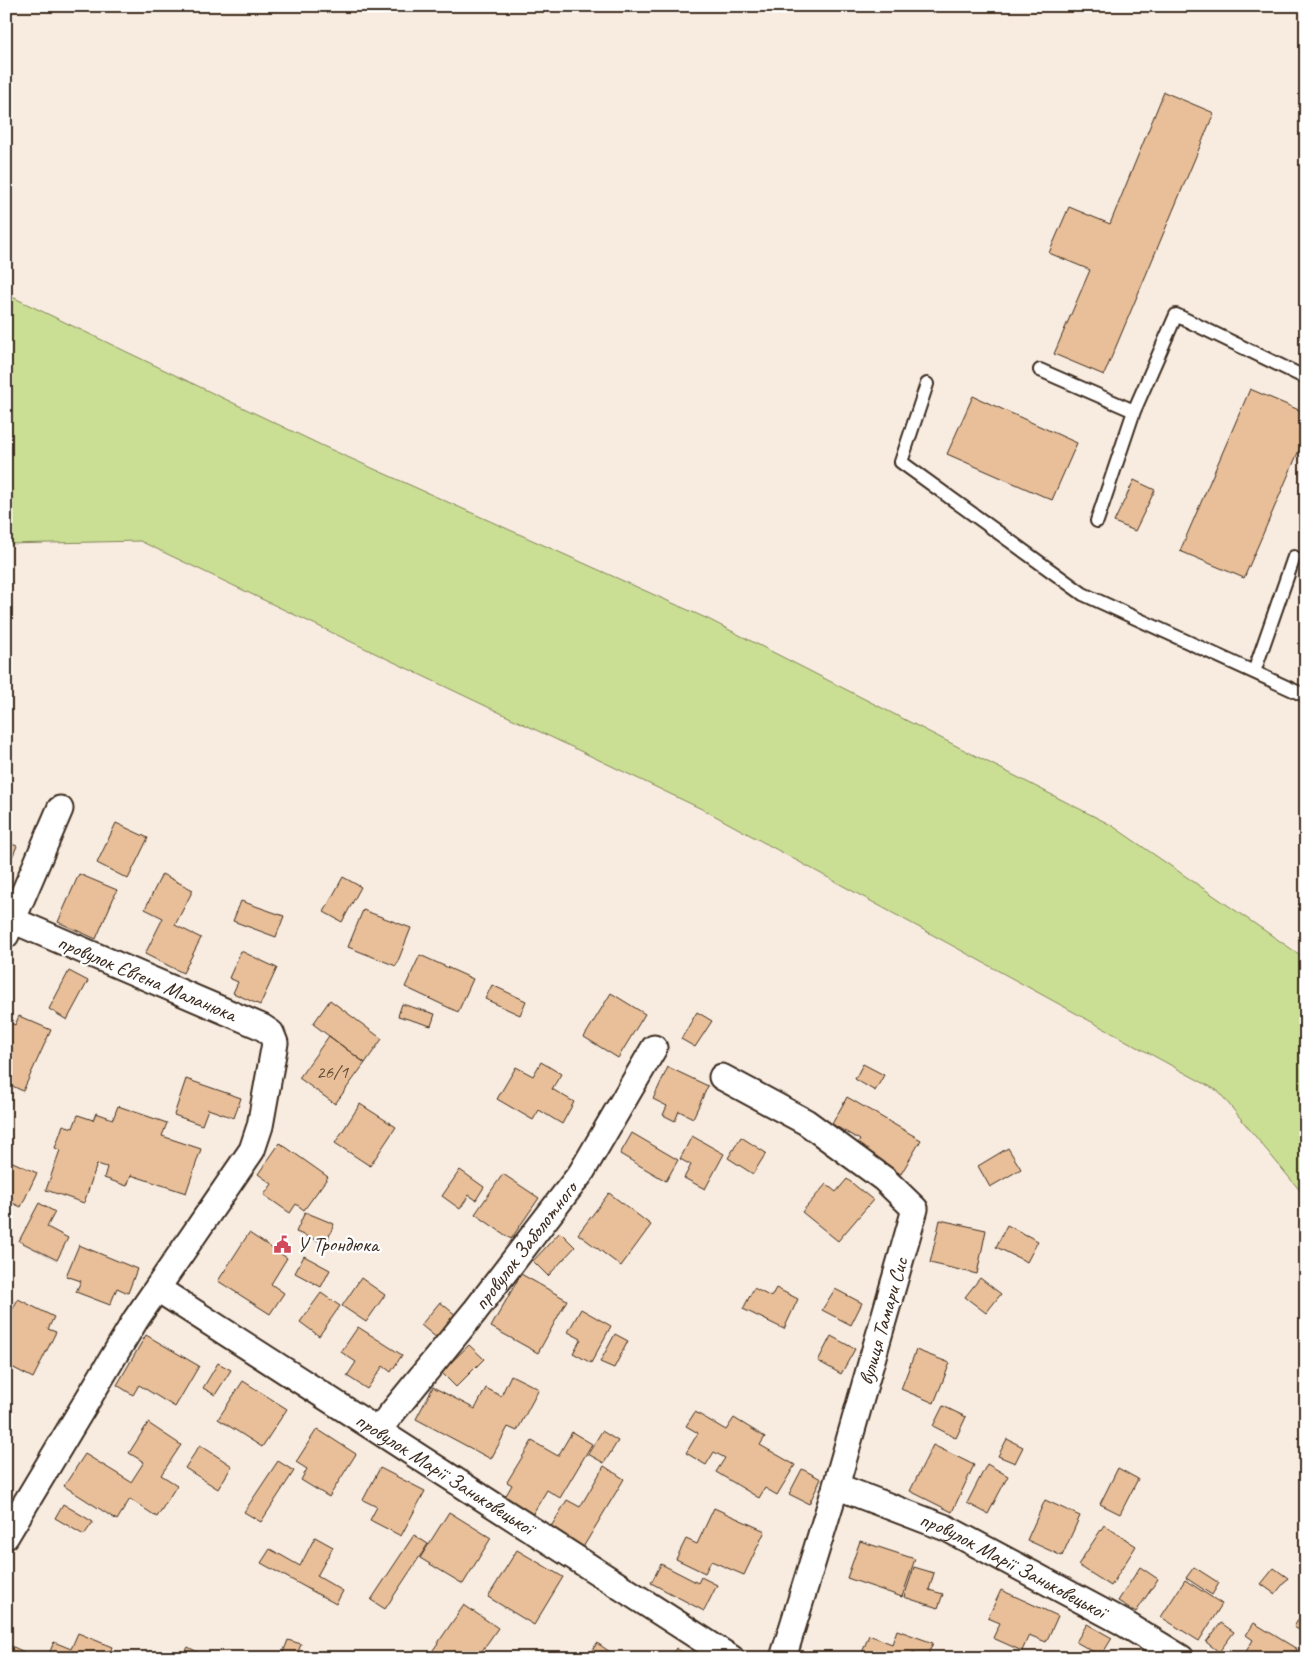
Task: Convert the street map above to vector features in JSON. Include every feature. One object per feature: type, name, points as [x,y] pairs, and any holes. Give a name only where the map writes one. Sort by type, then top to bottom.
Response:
[{"type":"street","name":"провулок Євгена Маланюка","points":[[60,809],[8,924],[262,1027],[271,1033],[276,1043],[260,1126],[252,1150],[158,1289]]},
{"type":"street","name":"провулок Заболотного","points":[[378,1430],[475,1311],[581,1173],[654,1048]]},
{"type":"street","name":"вулиця Тамари Сис","points":[[722,1077],[806,1122],[884,1179],[915,1209],[836,1486],[783,1658]]},
{"type":"street","name":"провулок Марії Заньковецької","points":[[158,1289],[732,1658]]},
{"type":"street","points":[[6,1536],[136,1319],[158,1289]]},
{"type":"street","name":"провулок Марії Заньковецької","points":[[836,1486],[946,1528],[1122,1622],[1181,1658]]},
{"type":"lane","points":[[1097,521],[1134,411],[1176,315],[1306,378]]},
{"type":"lane","points":[[1040,370],[1134,411]]},
{"type":"lane","points":[[927,384],[900,462],[1083,594],[1306,696]]},
{"type":"lane","points":[[1254,672],[1294,557]]},
{"type":"green space","points":[[6,294],[323,446],[708,619],[1111,825],[1306,959],[1306,1198],[1218,1091],[708,812],[140,541],[6,544]]},
{"type":"building","points":[[1164,92],[1214,113],[1104,375],[1054,354],[1090,270],[1049,253],[1069,207],[1110,224]]},
{"type":"building","points":[[1250,389],[1306,413],[1306,434],[1244,578],[1180,551]]},
{"type":"building","points":[[973,396],[1077,443],[1052,500],[947,454]]},
{"type":"building","points":[[1134,480],[1155,490],[1135,531],[1114,522]]},
{"type":"building","points":[[116,823],[148,838],[128,879],[97,863]]},
{"type":"building","points":[[6,842],[17,846],[6,871]]},
{"type":"building","points":[[79,874],[117,890],[96,939],[58,922]]},
{"type":"building","points":[[162,874],[193,890],[175,925],[201,938],[183,973],[145,954],[163,918],[145,909]]},
{"type":"building","points":[[343,877],[361,887],[342,922],[324,912]]},
{"type":"building","points":[[241,901],[284,916],[276,937],[233,921]]},
{"type":"building","points":[[363,910],[411,928],[396,966],[348,947]]},
{"type":"building","points":[[241,951],[277,968],[260,1005],[233,993],[238,982],[229,978]]},
{"type":"building","points":[[420,955],[473,979],[458,1012],[405,987]]},
{"type":"building","points":[[69,971],[88,981],[67,1020],[49,1009]]},
{"type":"building","points":[[492,985],[526,1001],[520,1015],[485,999]]},
{"type":"building","points":[[611,993],[645,1014],[618,1058],[584,1037]]},
{"type":"building","points":[[330,1000],[382,1039],[365,1063],[313,1024]]},
{"type":"building","points":[[402,1004],[435,1014],[431,1026],[398,1016]]},
{"type":"building","points":[[697,1012],[712,1021],[695,1047],[681,1039]]},
{"type":"building","points":[[19,1016],[51,1030],[23,1091],[6,1083],[6,1021],[15,1025]]},
{"type":"building","points":[[329,1036],[365,1063],[335,1104],[299,1078]]},
{"type":"building","points":[[541,1062],[561,1074],[552,1089],[574,1102],[562,1124],[539,1110],[533,1120],[497,1099],[516,1067],[533,1076]]},
{"type":"building","points":[[863,1064],[884,1075],[875,1091],[855,1079]]},
{"type":"building","points":[[668,1067],[708,1086],[693,1118],[679,1111],[675,1121],[663,1115],[667,1106],[653,1099]]},
{"type":"building","points":[[186,1079],[241,1098],[234,1118],[208,1109],[202,1125],[174,1115]]},
{"type":"building","points":[[847,1097],[921,1140],[901,1174],[856,1147],[860,1140],[832,1124]]},
{"type":"building","points":[[360,1104],[396,1127],[370,1166],[335,1143]]},
{"type":"building","points":[[118,1106],[167,1123],[162,1136],[201,1149],[186,1193],[131,1175],[127,1186],[104,1178],[107,1167],[97,1164],[84,1203],[46,1190],[60,1150],[55,1148],[63,1125],[73,1128],[78,1115],[93,1120],[96,1113],[113,1119]]},
{"type":"building","points":[[632,1133],[678,1160],[666,1181],[620,1154]]},
{"type":"building","points":[[692,1136],[724,1154],[705,1189],[684,1178],[691,1165],[680,1159]]},
{"type":"building","points":[[741,1137],[766,1153],[753,1174],[728,1158]]},
{"type":"building","points":[[280,1143],[328,1177],[304,1210],[296,1204],[290,1213],[264,1195],[272,1184],[258,1174]]},
{"type":"building","points":[[1008,1148],[1021,1169],[990,1187],[978,1166]]},
{"type":"building","points":[[6,1159],[37,1173],[21,1207],[6,1200]]},
{"type":"building","points":[[460,1170],[484,1187],[476,1200],[469,1195],[460,1209],[442,1196]]},
{"type":"building","points":[[503,1174],[539,1198],[511,1239],[475,1214]]},
{"type":"building","points":[[847,1179],[873,1200],[838,1241],[802,1212],[826,1184],[836,1192]]},
{"type":"building","points":[[609,1193],[651,1225],[621,1266],[578,1234]]},
{"type":"building","points":[[39,1203],[55,1212],[47,1227],[68,1238],[57,1260],[19,1241]]},
{"type":"building","points":[[305,1212],[334,1224],[326,1244],[296,1232]]},
{"type":"building","points":[[940,1220],[986,1230],[977,1274],[930,1263]]},
{"type":"building","points":[[1007,1225],[1038,1241],[1027,1262],[996,1247]]},
{"type":"building","points":[[560,1232],[575,1247],[548,1276],[533,1261]]},
{"type":"building","points":[[249,1233],[287,1258],[271,1284],[284,1293],[270,1314],[218,1281]]},
{"type":"building","points":[[79,1245],[137,1269],[128,1293],[117,1288],[110,1305],[76,1292],[81,1281],[66,1276]]},
{"type":"building","points":[[304,1256],[330,1270],[321,1287],[295,1273]]},
{"type":"building","points":[[521,1274],[567,1300],[538,1353],[491,1327]]},
{"type":"building","points":[[361,1278],[385,1295],[366,1322],[342,1306]]},
{"type":"building","points":[[980,1278],[1001,1294],[986,1313],[965,1297]]},
{"type":"building","points":[[6,1285],[10,1287],[6,1297]]},
{"type":"building","points":[[754,1288],[771,1297],[776,1288],[798,1299],[784,1329],[743,1309]]},
{"type":"building","points":[[835,1289],[862,1303],[851,1325],[822,1310]]},
{"type":"building","points":[[321,1293],[340,1306],[319,1336],[300,1322]]},
{"type":"building","points":[[18,1299],[54,1317],[48,1329],[56,1332],[33,1378],[6,1364],[6,1322]]},
{"type":"building","points":[[440,1302],[457,1316],[438,1339],[421,1325]]},
{"type":"building","points":[[581,1309],[611,1326],[591,1363],[573,1353],[581,1339],[568,1332]]},
{"type":"building","points":[[358,1327],[402,1355],[391,1372],[383,1366],[367,1389],[347,1376],[356,1362],[341,1352]]},
{"type":"building","points":[[615,1334],[628,1341],[614,1368],[600,1362]]},
{"type":"building","points":[[146,1335],[199,1366],[175,1407],[139,1385],[133,1395],[117,1385]]},
{"type":"building","points":[[831,1336],[855,1349],[841,1374],[818,1361]]},
{"type":"building","points":[[469,1345],[484,1359],[456,1387],[441,1372]]},
{"type":"building","points":[[916,1350],[950,1363],[934,1403],[901,1389]]},
{"type":"building","points":[[218,1363],[231,1370],[215,1395],[203,1388]]},
{"type":"building","points":[[511,1375],[539,1389],[517,1431],[508,1427],[491,1459],[416,1419],[433,1387],[475,1409],[486,1388],[501,1396]]},
{"type":"building","points":[[243,1381],[287,1409],[262,1447],[218,1419]]},
{"type":"building","points":[[943,1406],[966,1417],[956,1438],[933,1426]]},
{"type":"building","points":[[695,1412],[726,1430],[734,1418],[765,1437],[760,1445],[795,1465],[777,1495],[765,1488],[759,1498],[716,1472],[725,1458],[714,1452],[706,1465],[686,1453],[698,1433],[686,1426]]},
{"type":"building","points":[[148,1423],[181,1445],[161,1475],[177,1485],[157,1517],[130,1499],[117,1520],[64,1486],[85,1454],[131,1482],[144,1462],[129,1453]]},
{"type":"building","points":[[317,1429],[356,1454],[329,1497],[301,1480],[307,1469],[296,1462]]},
{"type":"building","points":[[602,1431],[618,1441],[604,1463],[588,1454]]},
{"type":"building","points":[[572,1432],[592,1444],[560,1498],[547,1490],[529,1520],[501,1504],[512,1485],[507,1482],[532,1441],[558,1456]]},
{"type":"building","points":[[1007,1439],[1023,1447],[1015,1463],[998,1456]]},
{"type":"building","points":[[200,1445],[232,1466],[218,1489],[185,1468]]},
{"type":"building","points":[[933,1445],[974,1465],[952,1512],[910,1491]]},
{"type":"building","points":[[278,1461],[294,1471],[261,1522],[244,1512]]},
{"type":"building","points":[[987,1464],[1008,1476],[988,1514],[967,1503]]},
{"type":"building","points":[[604,1466],[624,1479],[582,1549],[549,1530],[567,1500],[580,1507]]},
{"type":"building","points":[[380,1468],[425,1491],[401,1536],[370,1520],[377,1507],[363,1500]]},
{"type":"building","points":[[1118,1468],[1138,1479],[1120,1514],[1100,1504]]},
{"type":"building","points":[[802,1469],[821,1479],[809,1504],[789,1494]]},
{"type":"building","points":[[1045,1500],[1080,1516],[1062,1556],[1027,1540]]},
{"type":"building","points":[[63,1504],[93,1522],[84,1535],[55,1518]]},
{"type":"building","points":[[714,1508],[765,1531],[744,1575],[711,1561],[705,1573],[676,1559],[686,1539],[697,1544]]},
{"type":"building","points":[[449,1512],[491,1538],[463,1584],[420,1558]]},
{"type":"building","points":[[1104,1525],[1136,1546],[1111,1586],[1078,1565]]},
{"type":"building","points":[[414,1535],[428,1544],[385,1609],[371,1600]]},
{"type":"building","points":[[315,1537],[333,1547],[317,1576],[343,1591],[336,1604],[261,1563],[270,1549],[300,1566]]},
{"type":"building","points":[[860,1541],[915,1559],[902,1597],[847,1578]]},
{"type":"building","points":[[517,1550],[563,1577],[534,1625],[488,1597]]},
{"type":"building","points":[[661,1564],[698,1583],[701,1577],[717,1585],[704,1611],[651,1583]]},
{"type":"building","points":[[914,1567],[934,1573],[929,1590],[943,1594],[938,1608],[904,1597]]},
{"type":"building","points":[[1140,1567],[1158,1579],[1136,1612],[1118,1601]]},
{"type":"building","points":[[1194,1567],[1219,1583],[1212,1595],[1186,1578]]},
{"type":"building","points":[[1274,1568],[1288,1578],[1275,1594],[1261,1584]]},
{"type":"building","points":[[1185,1580],[1222,1604],[1199,1641],[1161,1617]]},
{"type":"building","points":[[1001,1590],[1058,1616],[1046,1642],[1029,1635],[1022,1651],[993,1638],[1000,1623],[988,1618]]},
{"type":"building","points":[[464,1605],[498,1628],[477,1658],[437,1658],[431,1653]]},
{"type":"building","points":[[1306,1606],[1306,1634],[1294,1627]]},
{"type":"building","points":[[1221,1623],[1234,1632],[1219,1652],[1206,1642]]},
{"type":"building","points":[[1254,1623],[1297,1649],[1292,1658],[1242,1658],[1253,1640],[1246,1635]]},
{"type":"building","points":[[1087,1624],[1112,1638],[1101,1656],[1076,1642]]},
{"type":"building","points":[[897,1630],[933,1643],[927,1657],[913,1652],[911,1658],[860,1658],[869,1635],[892,1644]]},
{"type":"building","points":[[78,1633],[112,1647],[108,1658],[47,1658],[54,1642],[71,1649]]},
{"type":"building","points":[[288,1640],[301,1644],[296,1658],[281,1658]]},
{"type":"building","points":[[597,1643],[619,1658],[587,1658]]},
{"type":"building","points":[[7,1644],[37,1658],[6,1658]]},
{"type":"building","points":[[188,1647],[209,1658],[182,1658]]},
{"type":"building","points":[[676,1648],[692,1658],[670,1658]]},
{"type":"place","name":"У Трондюка","points":[[283,1244]]}]
